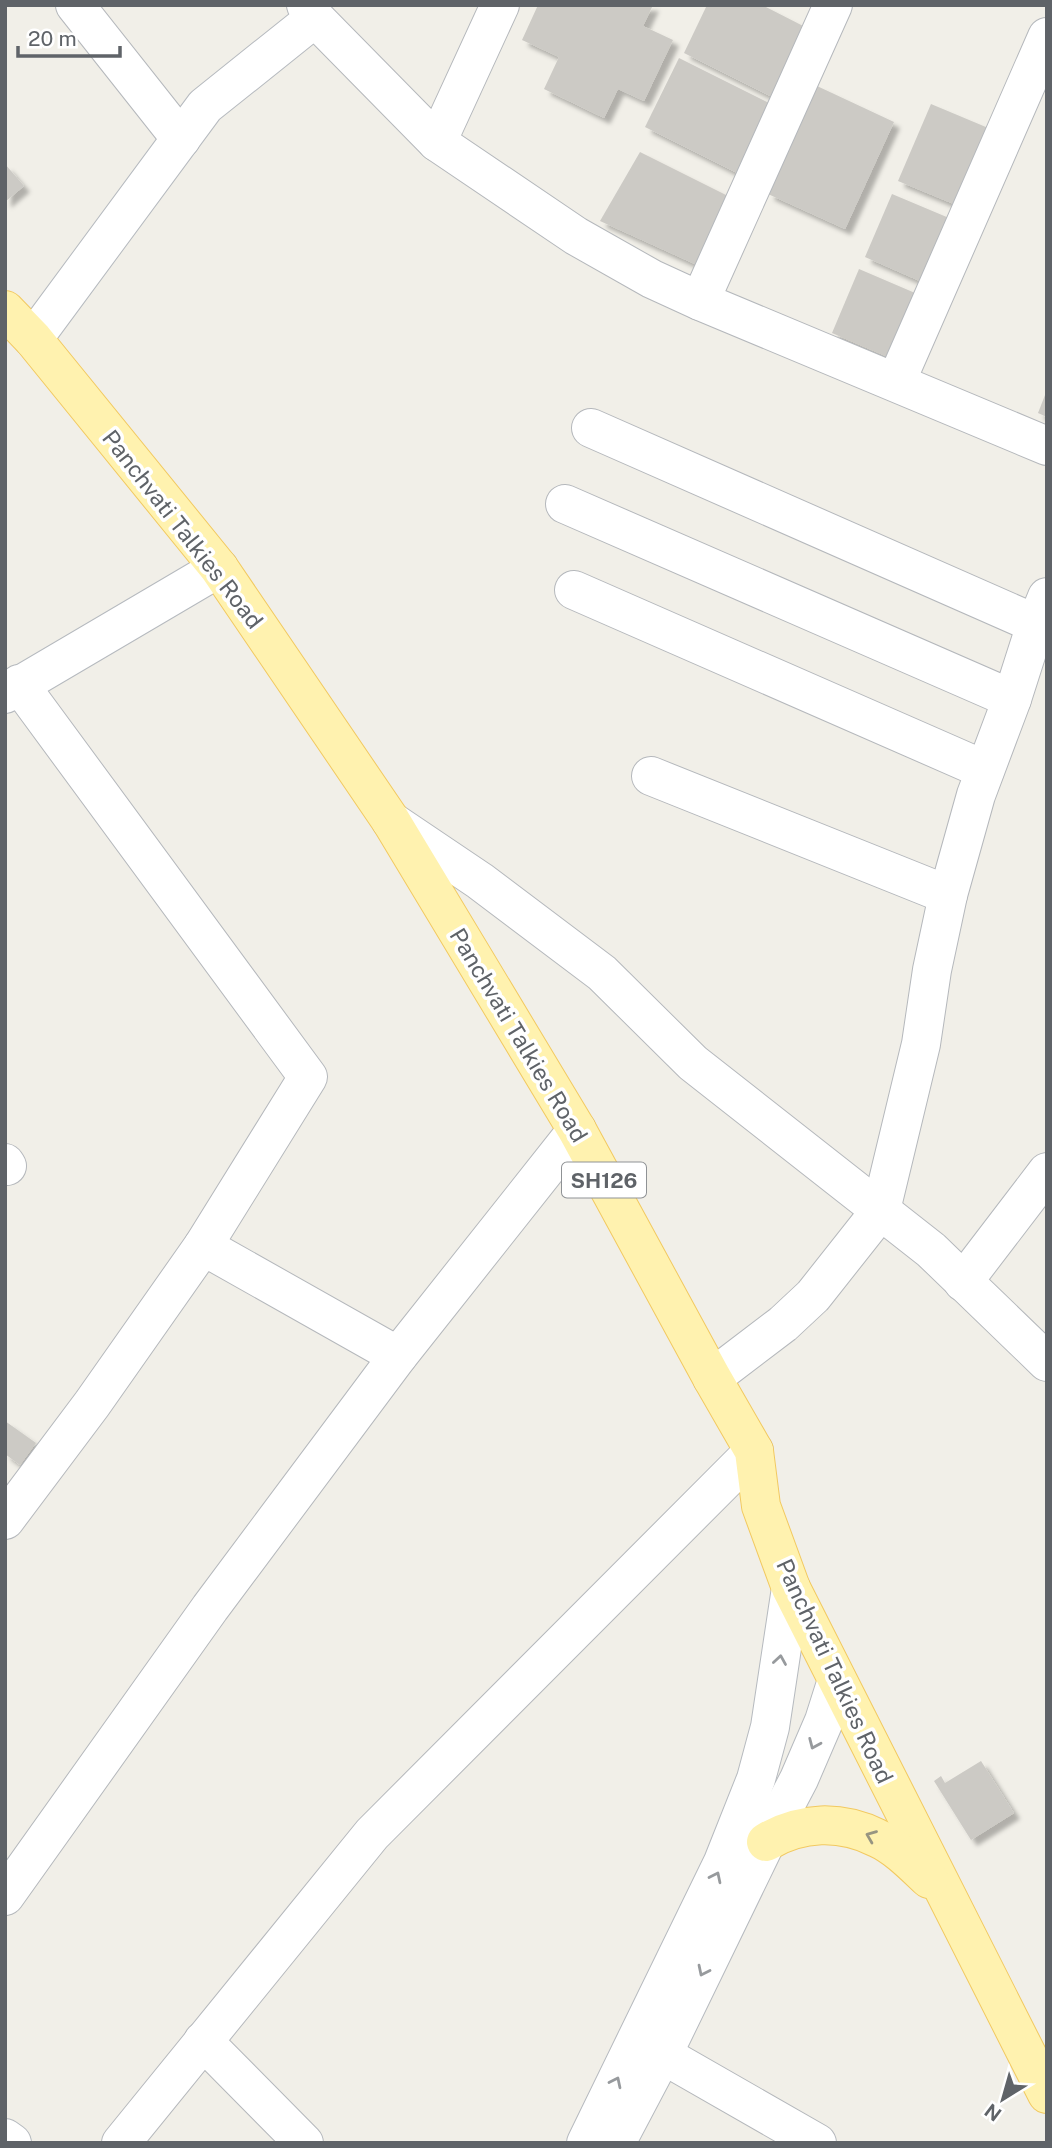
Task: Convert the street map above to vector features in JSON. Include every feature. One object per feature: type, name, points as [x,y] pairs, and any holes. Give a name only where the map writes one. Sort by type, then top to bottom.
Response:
[{"type":"main road","name":"SH126","points":[[5,310],[33,339]]},
{"type":"main road","name":"Panchvati Talkies Road","points":[[33,339],[219,568],[391,821],[577,1130],[754,1451],[761,1506],[791,1588],[1047,2094]]},
{"type":"main road","points":[[766,1842],[782,1832],[811,1825],[840,1825],[879,1838],[944,1893]]},
{"type":"street","points":[[75,5],[181,139]]},
{"type":"street","points":[[437,142],[500,5]]},
{"type":"street","points":[[700,301],[833,5]]},
{"type":"street","points":[[33,339],[205,106],[310,11],[437,142],[576,236],[652,279],[700,301],[1047,446]]},
{"type":"street","points":[[896,382],[1047,37]]},
{"type":"street","points":[[591,428],[1041,610],[1012,699],[976,795],[948,895],[932,970],[921,1044],[881,1210],[813,1296],[783,1324],[712,1378]]},
{"type":"street","points":[[565,504],[1012,699]]},
{"type":"street","points":[[5,1520],[92,1404],[203,1246],[308,1077],[12,689],[219,568]]},
{"type":"street","points":[[574,590],[985,771]]},
{"type":"street","points":[[651,776],[948,895]]},
{"type":"street","points":[[391,821],[480,881],[602,973],[693,1063],[931,1251],[1047,1362]]},
{"type":"street","points":[[5,1896],[210,1608],[398,1356],[577,1130]]},
{"type":"street","points":[[963,1282],[1047,1172]]},
{"type":"street","points":[[203,1246],[398,1356]]},
{"type":"street","points":[[121,2143],[372,1834],[754,1451]]},
{"type":"street","points":[[616,2143],[650,2047],[756,1779],[770,1727],[791,1588]]},
{"type":"street","points":[[586,2143],[650,2047],[766,1842],[810,1755],[837,1680]]},
{"type":"street","points":[[203,2041],[304,2143]]},
{"type":"street","points":[[650,2047],[817,2143]]},
{"type":"street","points":[[5,2138],[12,2143]]},
{"type":"building","points":[[538,5],[653,5],[643,26],[673,40],[644,101],[618,89],[604,118],[544,89],[559,57],[522,40]]},
{"type":"building","points":[[707,5],[762,5],[811,30],[776,99],[684,53]]},
{"type":"building","points":[[679,58],[771,104],[737,173],[645,127]]},
{"type":"building","points":[[817,86],[894,122],[845,229],[768,194]]},
{"type":"building","points":[[931,104],[993,130],[961,207],[898,181]]},
{"type":"building","points":[[640,152],[730,197],[697,265],[600,221]]},
{"type":"building","points":[[5,164],[24,186],[5,202]]},
{"type":"building","points":[[892,194],[949,218],[922,282],[865,257]]},
{"type":"building","points":[[859,269],[915,293],[888,357],[832,333]]},
{"type":"building","points":[[1047,390],[1047,417],[1038,413]]},
{"type":"building","points":[[5,1421],[36,1443],[20,1465],[5,1454]]},
{"type":"building","points":[[981,1761],[1014,1813],[971,1840],[934,1781],[941,1776],[945,1783]]}]
